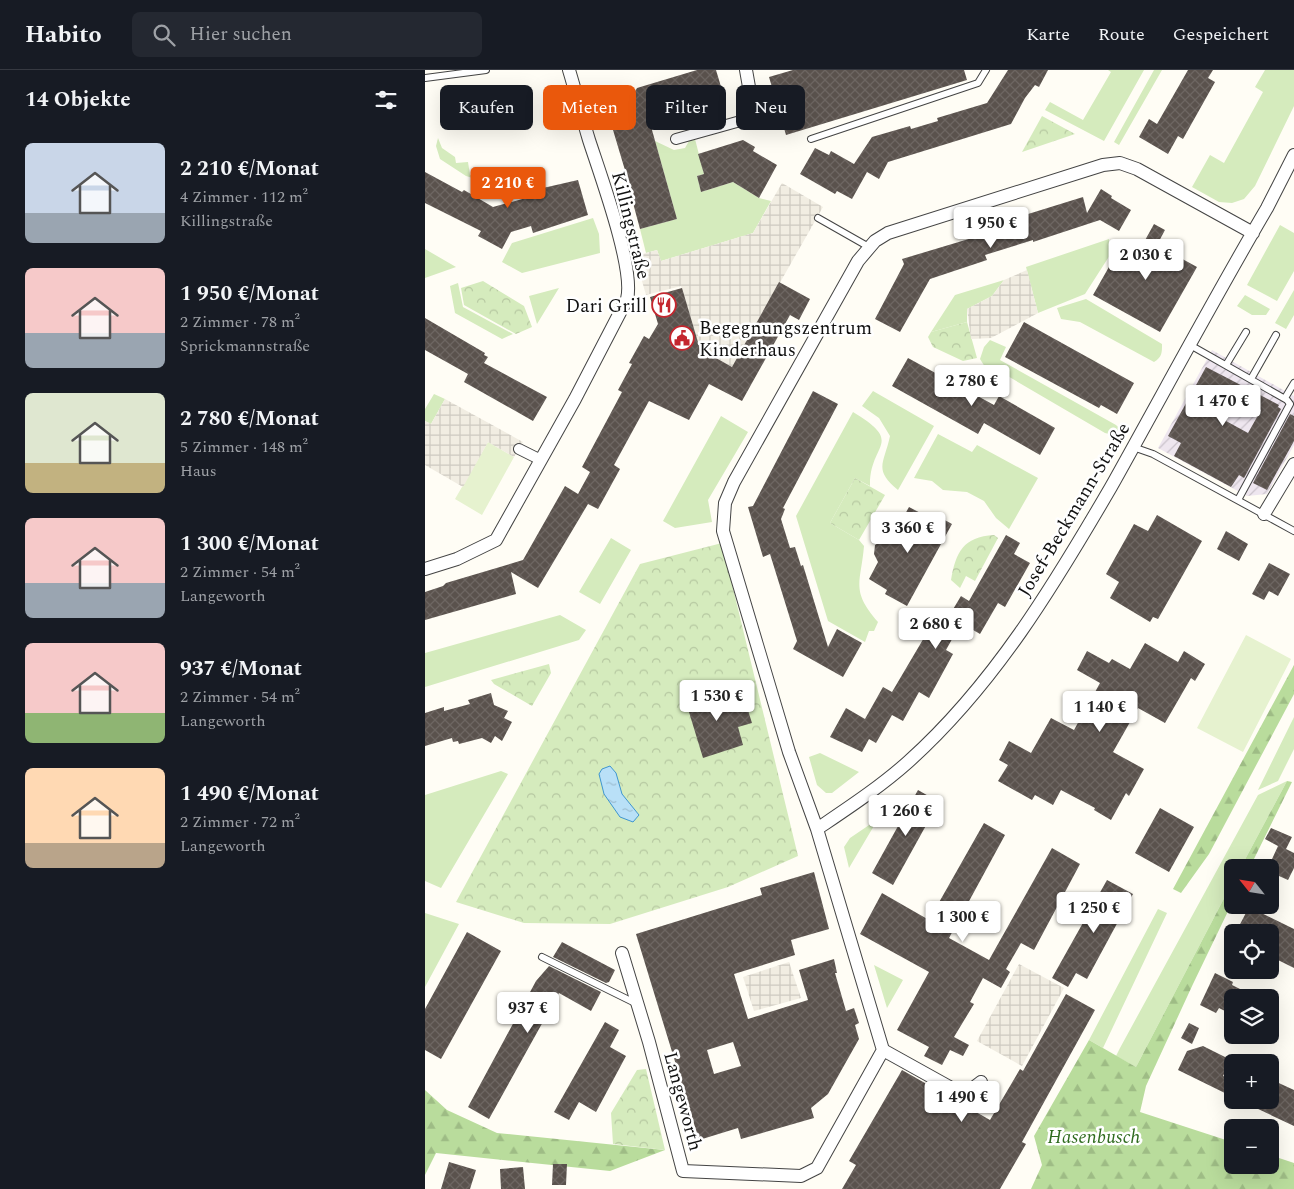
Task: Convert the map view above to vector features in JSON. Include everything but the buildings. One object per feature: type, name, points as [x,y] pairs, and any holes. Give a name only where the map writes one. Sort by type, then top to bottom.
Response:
[{"type":"street","name":"Killingstraße","points":[[425,569],[457,559],[496,540],[620,314],[630,289],[606,192],[569,70]]},
{"type":"street","points":[[746,70],[749,85]]},
{"type":"street","points":[[676,139],[736,122]]},
{"type":"street","name":"Josef-Beckmann-Straße","points":[[817,829],[854,804],[908,762],[960,710],[1018,636],[1068,561],[1253,233],[1294,155]]},
{"type":"street","points":[[981,1082],[964,1095],[883,1050],[817,829],[772,705],[723,531],[725,503],[733,482],[854,269],[869,247],[881,237],[896,229],[1115,163],[1137,169],[1253,233]]},
{"type":"street","points":[[519,449],[541,460]]},
{"type":"street","points":[[1264,514],[1294,464]]},
{"type":"street","name":"Langeworth","points":[[622,953],[683,1171],[801,1176],[817,1168],[883,1050]]},
{"type":"lane","points":[[425,78],[486,70]]},
{"type":"lane","points":[[811,139],[978,83],[987,70]]},
{"type":"lane","points":[[818,218],[869,247]]},
{"type":"lane","points":[[1226,366],[1246,332]]},
{"type":"lane","points":[[1251,379],[1276,335]]},
{"type":"lane","points":[[1190,345],[1285,398],[1290,404],[1238,500]]},
{"type":"lane","points":[[1285,398],[1294,383]]},
{"type":"lane","points":[[1133,447],[1153,454],[1294,531]]},
{"type":"lane","points":[[542,957],[637,1005]]},
{"type":"shaded area","points":[[782,183],[823,207],[732,367],[700,349],[681,286],[646,295],[640,274],[646,271],[643,260],[637,262],[635,256],[657,250],[661,261],[753,233]]},
{"type":"shaded area","points":[[1027,270],[1038,313],[991,338],[971,339],[967,309],[992,296],[1004,280]]},
{"type":"shaded area","points":[[1212,350],[1294,396],[1294,445],[1267,494],[1247,496],[1158,448]]},
{"type":"shaded area","points":[[445,399],[523,442],[514,457],[488,442],[463,487],[425,465],[425,421],[431,424]]},
{"type":"shaded area","points":[[789,962],[801,998],[754,1011],[743,977]]},
{"type":"shaded area","points":[[1019,964],[1064,988],[1022,1066],[977,1041]]},
{"type":"green space","points":[[1108,70],[1144,70],[1104,141],[1045,110],[1050,102],[1083,120],[1111,72]]},
{"type":"green space","points":[[1154,70],[1162,70],[1119,145],[1114,142]]},
{"type":"green space","points":[[1265,70],[1294,70],[1294,106],[1255,186],[1244,199],[1232,203],[1219,202],[1192,187],[1210,155],[1224,163],[1263,92],[1255,87]]},
{"type":"green space","points":[[1042,116],[1075,134],[1022,152]]},
{"type":"green space","points":[[438,138],[442,148],[455,157],[456,163],[468,162],[470,175],[484,173],[479,180],[466,176],[440,159],[436,146]]},
{"type":"green space","points":[[695,139],[704,174],[697,176],[701,192],[733,182],[759,198],[771,201],[753,233],[661,261],[657,250],[646,253],[640,229],[677,219],[655,141],[674,150],[685,148],[689,141]]},
{"type":"green space","points":[[593,218],[599,234],[600,253],[522,273],[502,262],[512,243]]},
{"type":"green space","points":[[1280,225],[1294,233],[1294,271],[1277,301],[1247,285]]},
{"type":"green space","points":[[1109,239],[1110,255],[1085,294],[1038,313],[1026,267]]},
{"type":"green space","points":[[425,249],[456,267],[425,278]]},
{"type":"green space","points":[[1004,280],[992,296],[967,309],[967,322],[931,332],[955,295]]},
{"type":"green space","points":[[483,281],[524,306],[532,327],[516,334],[464,305],[461,288]]},
{"type":"green space","points":[[458,283],[463,307],[513,334],[502,339],[455,313],[450,286]]},
{"type":"green space","points":[[559,288],[537,324],[529,296]]},
{"type":"green space","points":[[1294,290],[1294,315],[1286,329],[1275,323]]},
{"type":"green space","points":[[1245,295],[1270,309],[1266,315],[1252,315],[1237,306]]},
{"type":"green space","points":[[1086,299],[1162,344],[1162,352],[1159,358],[1154,362],[1080,322],[1061,319],[1057,308]]},
{"type":"green space","points":[[967,322],[977,358],[963,361],[933,347],[928,337],[931,332]]},
{"type":"green space","points":[[990,340],[1006,347],[1000,360],[1120,429],[1113,435],[1105,433],[994,368],[985,367],[980,359],[984,347]]},
{"type":"green space","points":[[873,391],[934,426],[898,490],[885,477],[882,466],[890,436],[879,418],[862,406]]},
{"type":"green space","points":[[434,394],[445,399],[431,424],[425,421],[425,409]]},
{"type":"green space","points":[[853,412],[878,431],[881,445],[871,472],[870,486],[855,478],[830,523],[859,540],[864,546],[859,586],[860,594],[869,611],[878,622],[874,631],[869,631],[865,642],[828,621],[796,516]]},
{"type":"green space","points":[[721,416],[748,432],[708,500],[712,522],[675,528],[663,521]]},
{"type":"green space","points":[[938,434],[972,452],[977,445],[1038,478],[1009,529],[996,518],[984,501],[967,492],[943,490],[932,481],[914,478]]},
{"type":"green space","points":[[488,442],[514,457],[482,515],[455,499]]},
{"type":"green space","points":[[855,478],[885,495],[859,540],[830,523]]},
{"type":"green space","points":[[994,535],[998,538],[975,581],[966,576],[960,588],[951,580],[955,561],[959,554],[968,543],[975,539]]},
{"type":"green space","points":[[611,538],[631,550],[600,604],[579,592]]},
{"type":"green space","points":[[722,543],[798,856],[728,887],[610,924],[524,923],[456,902],[640,564]]},
{"type":"green space","points":[[560,615],[586,630],[579,640],[425,687],[425,653]]},
{"type":"green space","points":[[1246,635],[1291,659],[1243,752],[1197,728]]},
{"type":"green space","points":[[549,664],[551,673],[532,706],[494,684],[491,680]]},
{"type":"green space","points":[[1294,665],[1294,694],[1209,854],[1181,893],[1173,889]]},
{"type":"green space","points":[[1294,717],[1294,749],[1278,781],[1258,790]]},
{"type":"green space","points":[[820,753],[859,772],[832,793],[826,793],[817,785],[809,757]]},
{"type":"green space","points":[[501,771],[508,774],[441,888],[425,881],[425,795]]},
{"type":"green space","points":[[1287,781],[1245,859],[1224,859],[1224,898],[1136,1067],[1116,1056],[1258,795]]},
{"type":"green space","points":[[1287,781],[1292,782],[1254,859],[1245,859]]},
{"type":"green space","points":[[878,819],[849,868],[844,847],[850,838]]},
{"type":"green space","name":"Hasenbusch","points":[[1224,898],[1224,914],[1227,914],[1146,1086],[1140,1112],[1224,1139],[1224,1174],[1279,1174],[1279,1158],[1294,1163],[1294,1189],[1031,1189],[1042,1165],[1034,1136],[1089,1040],[1136,1067]]},
{"type":"green space","points":[[1158,909],[1167,913],[1103,1048],[1089,1040]]},
{"type":"green space","points":[[425,913],[459,924],[425,987]]},
{"type":"green space","points":[[874,965],[903,980],[887,1008]]},
{"type":"green space","points":[[646,1069],[665,1150],[613,1144],[611,1113],[637,1070]]},
{"type":"green space","points":[[425,1090],[447,1110],[497,1133],[665,1150],[610,1171],[436,1153],[425,1175]]},
{"type":"water","points":[[610,766],[616,773],[622,794],[639,815],[633,822],[620,817],[604,794],[599,774],[602,769]]},
{"type":"place","name":"Dari Grill","points":[[664,305]]},
{"type":"place","name":"Begegnungszentrum Kinderhaus","points":[[682,338]]}]
